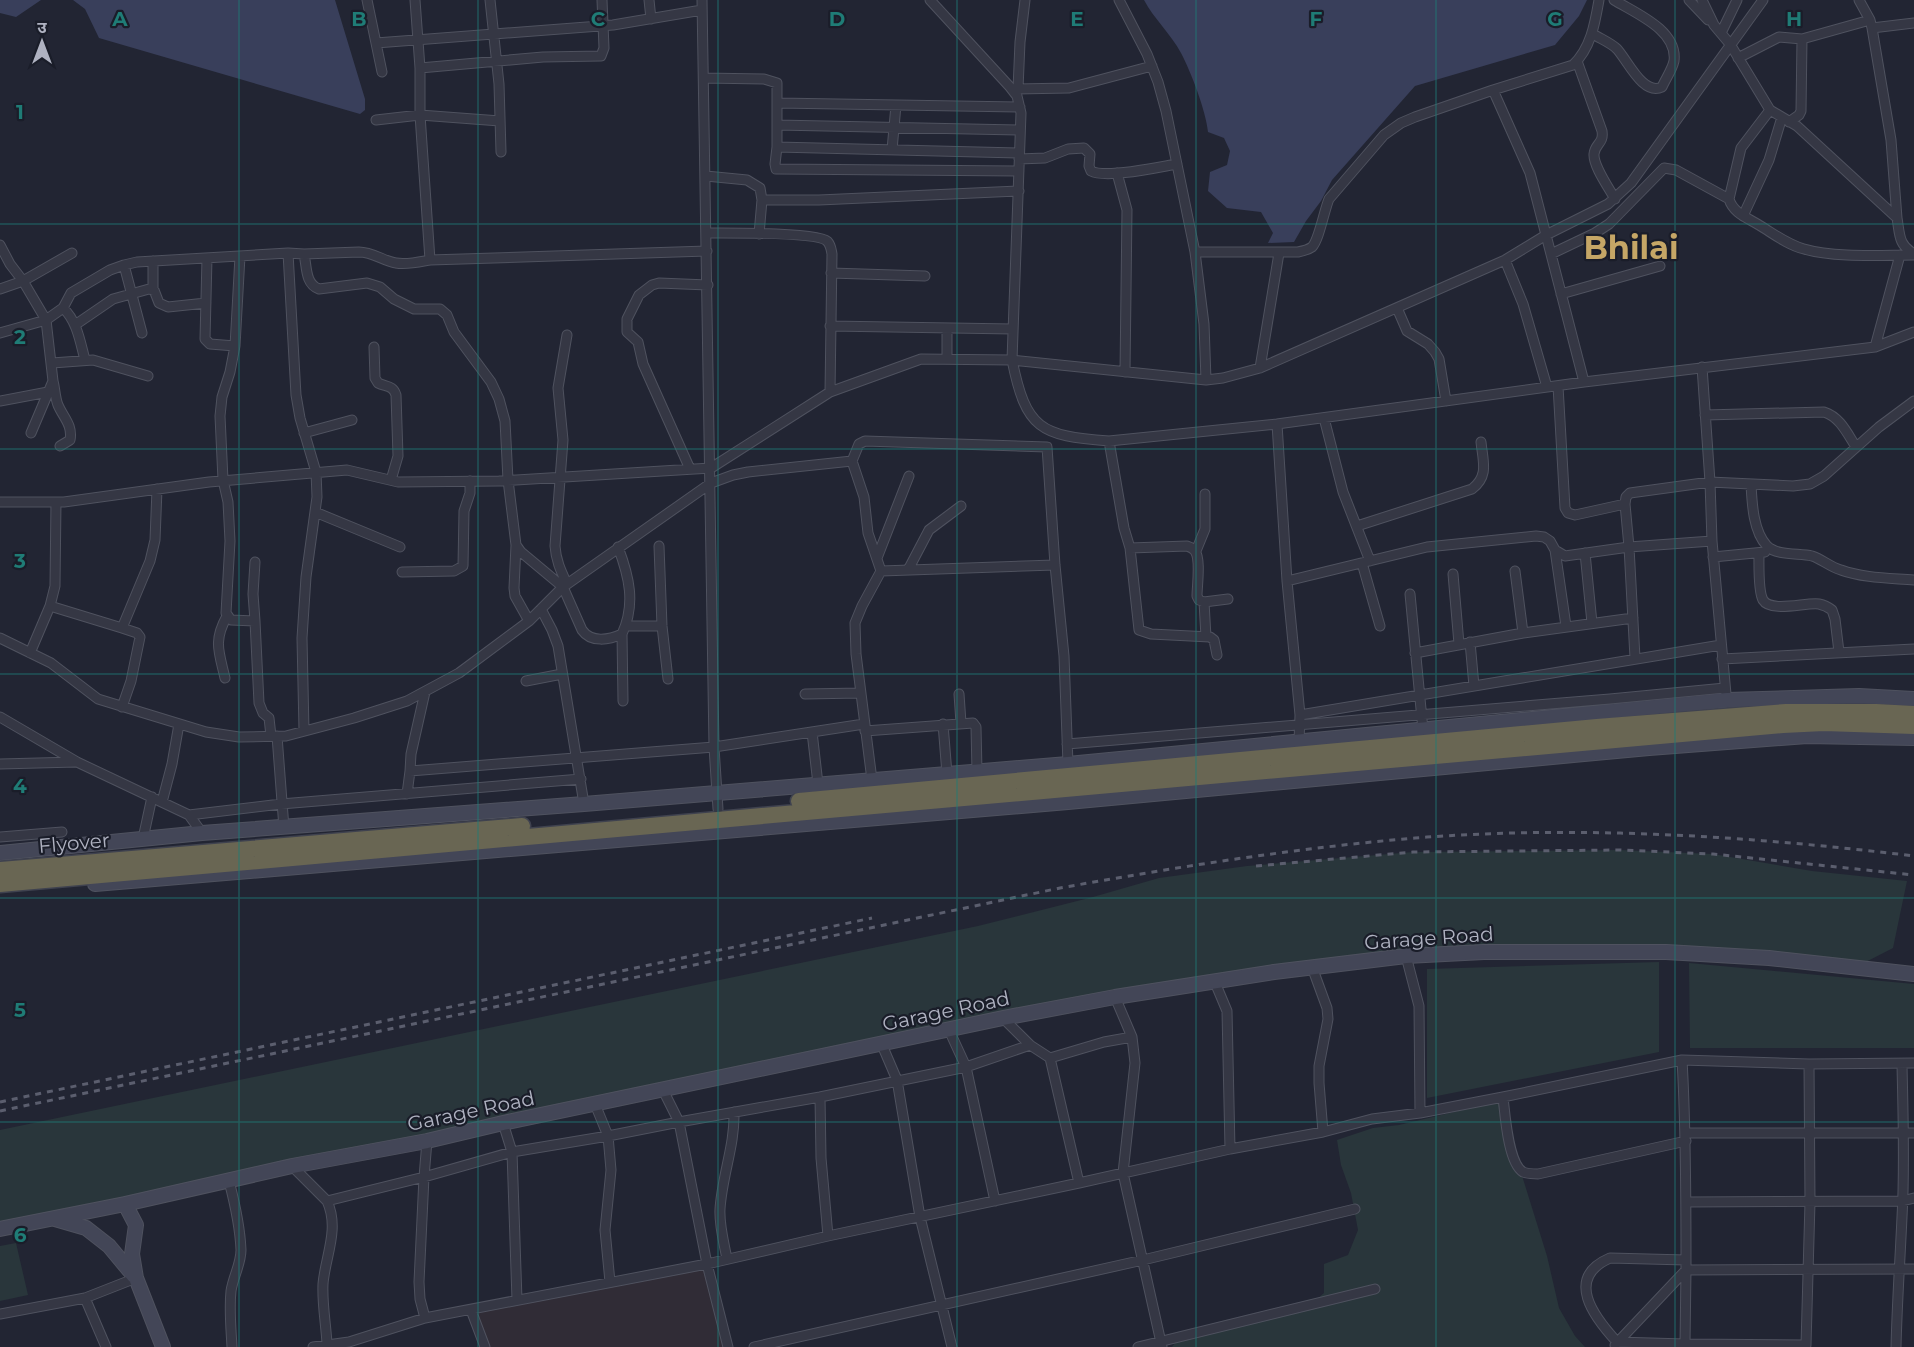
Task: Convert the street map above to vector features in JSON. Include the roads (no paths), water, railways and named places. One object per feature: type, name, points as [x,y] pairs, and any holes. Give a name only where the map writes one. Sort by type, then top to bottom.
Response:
[{"type":"highway","points":[[146,869],[717,800],[1135,764],[1786,712],[1914,726]]},
{"type":"highway","points":[[146,869],[1066,790],[1783,725],[1824,717],[1914,714]]},
{"type":"highway","name":"Flyover","points":[[0,870],[146,869]]},
{"type":"highway","name":"Flyover","points":[[0,884],[146,869]]},
{"type":"street","points":[[367,0],[382,72]]},
{"type":"street","points":[[415,0],[430,260]]},
{"type":"street","points":[[490,0],[497,62],[501,152]]},
{"type":"street","points":[[420,68],[543,57],[601,56],[604,48],[602,0]]},
{"type":"street","points":[[649,0],[651,19]]},
{"type":"street","points":[[930,0],[1015,89],[1069,88],[1152,66]]},
{"type":"street","points":[[1025,0],[1015,89],[1020,106],[1020,130],[1012,360],[1023,404],[1038,425],[1065,435],[1109,441],[1277,424],[1584,382],[1875,346],[1914,332]]},
{"type":"street","points":[[1119,0],[1152,66],[1166,111],[1195,252],[1204,324],[1206,380]]},
{"type":"street","points":[[1195,252],[1279,253],[1311,249],[1316,241],[1329,199],[1384,135],[1415,117],[1567,68],[1577,61],[1593,34],[1599,0]]},
{"type":"street","points":[[1593,34],[1618,50],[1635,75],[1647,86],[1653,89],[1662,87],[1674,63],[1672,44],[1662,30],[1614,0]]},
{"type":"street","points":[[1689,0],[1730,44],[1770,110],[1815,142],[1897,218]]},
{"type":"street","points":[[1702,0],[1714,25]]},
{"type":"street","points":[[1721,33],[1737,0]]},
{"type":"street","points":[[0,502],[56,502],[223,480],[347,470],[398,482],[508,480],[711,468],[830,392],[914,360],[1012,360],[1206,380],[1260,368],[1505,260],[1546,235],[1616,199],[1706,81],[1763,0]]},
{"type":"street","points":[[1859,0],[1870,21]]},
{"type":"street","points":[[1870,0],[1870,21],[1891,140],[1900,239],[1905,248],[1914,254]]},
{"type":"street","points":[[376,43],[613,25],[651,19],[702,5],[714,747],[717,800]]},
{"type":"street","points":[[1738,58],[1779,37],[1802,39],[1870,21],[1914,23]]},
{"type":"street","points":[[1743,216],[1785,120],[1799,115],[1801,111],[1802,39]]},
{"type":"street","points":[[1577,61],[1602,131],[1602,140],[1594,152],[1595,162],[1616,199]]},
{"type":"street","points":[[704,78],[772,80],[777,83],[776,169],[1019,171]]},
{"type":"street","points":[[1493,90],[1530,173],[1584,382]]},
{"type":"street","points":[[778,103],[1020,106]]},
{"type":"street","points":[[892,150],[896,105]]},
{"type":"street","points":[[1729,199],[1741,148],[1770,110]]},
{"type":"street","points":[[376,120],[420,115],[500,121]]},
{"type":"street","points":[[777,125],[1020,130]]},
{"type":"street","points":[[777,147],[1049,158],[1068,148],[1084,148],[1090,154],[1089,166],[1095,174],[1178,164]]},
{"type":"street","points":[[1551,255],[1609,224],[1664,168],[1676,170],[1729,199],[1734,210],[1802,249],[1868,256],[1914,254]]},
{"type":"street","points":[[1117,173],[1127,210],[1125,372]]},
{"type":"street","points":[[706,176],[747,180],[760,188],[762,200],[759,234]]},
{"type":"street","points":[[762,200],[819,200],[1019,190]]},
{"type":"street","points":[[707,233],[821,238],[827,241],[831,247],[830,392]]},
{"type":"street","points":[[0,245],[46,320],[58,405],[68,420],[71,431],[70,441],[60,446]]},
{"type":"street","points":[[0,333],[46,320],[63,308],[71,293],[110,270],[124,265],[153,261],[288,253],[367,252],[395,263],[707,251]]},
{"type":"street","points":[[0,289],[23,281],[72,253]]},
{"type":"street","points":[[288,253],[294,375],[300,418],[316,472],[315,512],[306,577],[302,638],[304,731]]},
{"type":"street","points":[[1260,368],[1279,253]]},
{"type":"street","points":[[304,254],[309,280],[314,287],[319,289],[367,283],[380,287],[394,299],[414,309],[444,311],[454,332],[491,382],[505,421],[508,480],[516,545],[515,596],[529,621]]},
{"type":"street","points":[[1875,346],[1900,255]]},
{"type":"street","points":[[225,678],[217,639],[227,616],[230,541],[229,510],[223,480],[220,416],[222,397],[235,346],[240,256]]},
{"type":"street","points":[[207,258],[205,339],[213,345],[235,346]]},
{"type":"street","points":[[1505,260],[1523,304],[1547,387]]},
{"type":"street","points":[[153,261],[153,289],[159,303],[168,307],[206,303]]},
{"type":"street","points":[[124,265],[142,333]]},
{"type":"street","points":[[1561,294],[1660,266]]},
{"type":"street","points":[[831,273],[925,276]]},
{"type":"street","points":[[690,469],[643,364],[638,342],[627,332],[626,325],[639,295],[652,285],[659,283],[708,285]]},
{"type":"street","points":[[75,325],[113,299],[153,289]]},
{"type":"street","points":[[63,308],[75,325],[85,360]]},
{"type":"street","points":[[1397,308],[1407,331],[1428,344],[1439,359],[1446,401]]},
{"type":"street","points":[[830,327],[1013,329]]},
{"type":"street","points":[[947,359],[948,328]]},
{"type":"street","points":[[567,335],[558,388],[563,440],[556,558],[565,586],[586,636],[592,639],[615,637],[624,630],[662,627]]},
{"type":"street","points":[[374,346],[375,378],[378,383],[395,390],[396,395],[398,456],[391,480]]},
{"type":"street","points":[[52,363],[85,360],[105,362],[148,376]]},
{"type":"street","points":[[1702,367],[1713,556],[1726,694]]},
{"type":"street","points":[[31,433],[53,381]]},
{"type":"street","points":[[1558,386],[1565,508],[1568,513],[1575,514],[1625,504]]},
{"type":"street","points":[[0,401],[48,392]]},
{"type":"street","points":[[1635,658],[1625,504],[1626,497],[1630,493],[1710,482],[1793,486],[1810,484],[1824,476],[1892,416],[1914,401]]},
{"type":"street","points":[[1705,414],[1824,412],[1831,414],[1840,422],[1856,447]]},
{"type":"street","points":[[1324,418],[1343,492],[1357,526],[1380,626]]},
{"type":"street","points":[[304,433],[352,420]]},
{"type":"street","points":[[1277,424],[1287,581],[1300,720],[1299,742]]},
{"type":"street","points":[[872,780],[860,693],[855,623],[881,571],[868,533],[864,497],[852,461],[859,444],[865,441],[1047,447],[1065,435]]},
{"type":"street","points":[[1109,441],[1124,528],[1130,548],[1139,630],[1151,634],[1206,637],[1214,640],[1217,656]]},
{"type":"street","points":[[1357,526],[1472,489],[1480,483],[1484,472],[1481,442]]},
{"type":"street","points":[[1047,447],[1064,656],[1068,764]]},
{"type":"street","points":[[0,640],[51,663],[98,699],[122,707],[206,732],[239,737],[274,736],[304,731],[406,701],[459,674],[529,621],[565,586],[711,483],[748,472],[852,461]]},
{"type":"street","points":[[877,558],[909,476]]},
{"type":"street","points":[[402,572],[454,571],[463,566],[464,511],[470,493],[470,481]]},
{"type":"street","points":[[1751,484],[1752,503],[1758,527],[1769,548],[1816,557],[1833,568],[1853,573],[1914,580]]},
{"type":"street","points":[[122,628],[150,561],[155,540],[158,489]]},
{"type":"street","points":[[1206,494],[1206,530],[1196,551],[1197,596],[1204,602],[1228,598]]},
{"type":"street","points":[[30,653],[50,606],[55,586],[56,502]]},
{"type":"street","points":[[908,570],[928,530],[961,506]]},
{"type":"street","points":[[315,512],[400,547]]},
{"type":"street","points":[[1287,581],[1427,547],[1544,537],[1550,541],[1555,550],[1566,626]]},
{"type":"street","points":[[1555,550],[1565,556],[1629,547],[1712,541]]},
{"type":"street","points":[[516,545],[521,552],[565,586]]},
{"type":"street","points":[[659,546],[662,627],[668,679]]},
{"type":"street","points":[[1130,548],[1187,546],[1196,551]]},
{"type":"street","points":[[618,547],[627,570],[631,592],[631,604],[624,630],[623,701]]},
{"type":"street","points":[[1713,556],[1777,551]]},
{"type":"street","points":[[1585,553],[1592,623]]},
{"type":"street","points":[[1759,553],[1763,600],[1767,604],[1776,606],[1818,604],[1832,610],[1839,652]]},
{"type":"street","points":[[255,562],[253,594],[259,704],[269,718],[274,736],[284,828]]},
{"type":"street","points":[[881,571],[1055,565]]},
{"type":"street","points":[[1515,570],[1523,633]]},
{"type":"street","points":[[1453,574],[1459,644]]},
{"type":"street","points":[[1410,594],[1423,730]]},
{"type":"street","points":[[1204,602],[1206,637]]},
{"type":"street","points":[[50,606],[137,633],[140,637],[131,681],[122,707]]},
{"type":"street","points":[[541,609],[555,638],[585,804]]},
{"type":"street","points":[[227,616],[231,620],[255,621]]},
{"type":"street","points":[[1415,653],[1566,626],[1633,618]]},
{"type":"street","points":[[1470,642],[1474,686]]},
{"type":"street","points":[[1300,720],[1420,695],[1721,645]]},
{"type":"street","points":[[1722,659],[1914,649]]},
{"type":"street","points":[[526,681],[562,674]]},
{"type":"street","points":[[406,794],[411,754],[425,692]]},
{"type":"street","points":[[805,694],[860,693]]},
{"type":"street","points":[[959,694],[961,723]]},
{"type":"street","points":[[1067,744],[1300,720],[1421,715],[1726,694],[1914,699]]},
{"type":"street","points":[[0,854],[202,833],[585,804],[717,800],[818,784],[977,771],[1068,764],[1135,764],[1299,742],[1423,730],[1726,694]]},
{"type":"street","points":[[0,717],[77,762],[189,814],[581,779]]},
{"type":"street","points":[[410,771],[714,747],[812,732],[864,727],[961,723],[973,723],[976,726],[977,771]]},
{"type":"street","points":[[144,834],[172,764],[179,724]]},
{"type":"street","points":[[943,724],[947,774]]},
{"type":"street","points":[[812,732],[818,784]]},
{"type":"street","points":[[0,891],[146,869],[1068,802],[1649,748],[1807,736],[1914,738]]},
{"type":"street","points":[[0,764],[77,762]]},
{"type":"street","points":[[189,814],[202,833]]},
{"type":"street","points":[[0,837],[62,832]]},
{"type":"street","name":"Garage Road","points":[[0,1229],[1003,1018],[1214,980],[1311,967],[1406,956],[1484,952],[1666,952],[1769,958],[1914,974]]},
{"type":"street","points":[[1406,956],[1419,1005],[1420,1113]]},
{"type":"street","points":[[1311,967],[1327,1008],[1328,1019],[1318,1083],[1323,1132]]},
{"type":"street","points":[[1214,980],[1227,1011],[1230,1149]]},
{"type":"street","points":[[1115,997],[1132,1037],[1135,1063],[1123,1173],[1162,1345]]},
{"type":"street","points":[[1003,1018],[1030,1046],[1050,1058],[1079,1183]]},
{"type":"street","points":[[949,1030],[966,1067],[995,1201]]},
{"type":"street","points":[[1050,1058],[1104,1042],[1132,1037]]},
{"type":"street","points":[[882,1045],[897,1080],[920,1217],[952,1347]]},
{"type":"street","points":[[327,1202],[512,1152],[608,1137],[820,1097],[966,1067],[1030,1046]]},
{"type":"street","points":[[1682,1060],[1686,1137],[1685,1344]]},
{"type":"street","points":[[313,1347],[327,1344],[350,1345],[425,1318],[707,1264],[1230,1149],[1323,1132],[1372,1119],[1420,1113],[1682,1060],[1809,1064],[1914,1063]]},
{"type":"street","points":[[1616,1345],[1806,1345],[1811,1133],[1809,1064]]},
{"type":"street","points":[[1896,1347],[1904,1133],[1902,1064]]},
{"type":"street","points":[[663,1090],[679,1122],[707,1264],[728,1347]]},
{"type":"street","points":[[820,1097],[821,1158],[828,1236]]},
{"type":"street","points":[[1503,1097],[1511,1150],[1520,1169],[1529,1174],[1538,1174],[1686,1137],[1811,1133],[1914,1133]]},
{"type":"street","points":[[595,1104],[608,1137],[611,1170],[605,1230],[610,1282]]},
{"type":"street","points":[[727,1259],[720,1224],[720,1208],[735,1127],[734,1112]]},
{"type":"street","points":[[503,1123],[512,1152],[517,1300]]},
{"type":"street","points":[[425,1318],[420,1299],[419,1282],[427,1141]]},
{"type":"street","points":[[292,1167],[327,1202],[332,1215],[331,1244],[323,1293],[327,1344]]},
{"type":"street","points":[[229,1181],[238,1219],[241,1251],[232,1289],[230,1314],[232,1347]]},
{"type":"street","points":[[1686,1202],[1902,1201],[1914,1198]]},
{"type":"street","points":[[125,1204],[136,1225],[132,1254],[136,1278],[163,1347]]},
{"type":"street","points":[[754,1347],[1143,1260],[1355,1209]]},
{"type":"street","points":[[50,1218],[86,1228],[109,1246],[136,1278]]},
{"type":"street","points":[[1616,1345],[1587,1302],[1585,1288],[1588,1276],[1601,1262],[1611,1258],[1686,1265],[1808,1269],[1914,1269]]},
{"type":"street","points":[[1616,1345],[1686,1265]]},
{"type":"street","points":[[0,1314],[85,1298],[136,1278]]},
{"type":"street","points":[[1138,1347],[1162,1345],[1375,1289]]},
{"type":"street","points":[[85,1298],[103,1346]]},
{"type":"street","points":[[471,1310],[485,1347]]},
{"type":"water","points":[[0,0],[41,0],[16,17],[0,13]]},
{"type":"water","points":[[73,0],[335,0],[365,99],[365,110],[360,114],[99,38],[85,9]]},
{"type":"water","points":[[1144,0],[1587,0],[1579,16],[1555,45],[1415,86],[1332,180],[1294,242],[1268,243],[1273,233],[1261,212],[1227,208],[1208,191],[1210,172],[1227,165],[1230,151],[1224,138],[1208,132],[1201,103],[1185,61]]},
{"type":"railway","points":[[0,1111],[1060,888],[1281,853],[1370,842],[1477,834],[1602,833],[1727,838],[1914,856]]},
{"type":"railway","points":[[1256,866],[1413,852],[1620,850],[1713,854],[1914,875]]},
{"type":"railway","points":[[0,1102],[872,918]]},
{"type":"district","name":"Bhilai","points":[[1631,248]]}]
